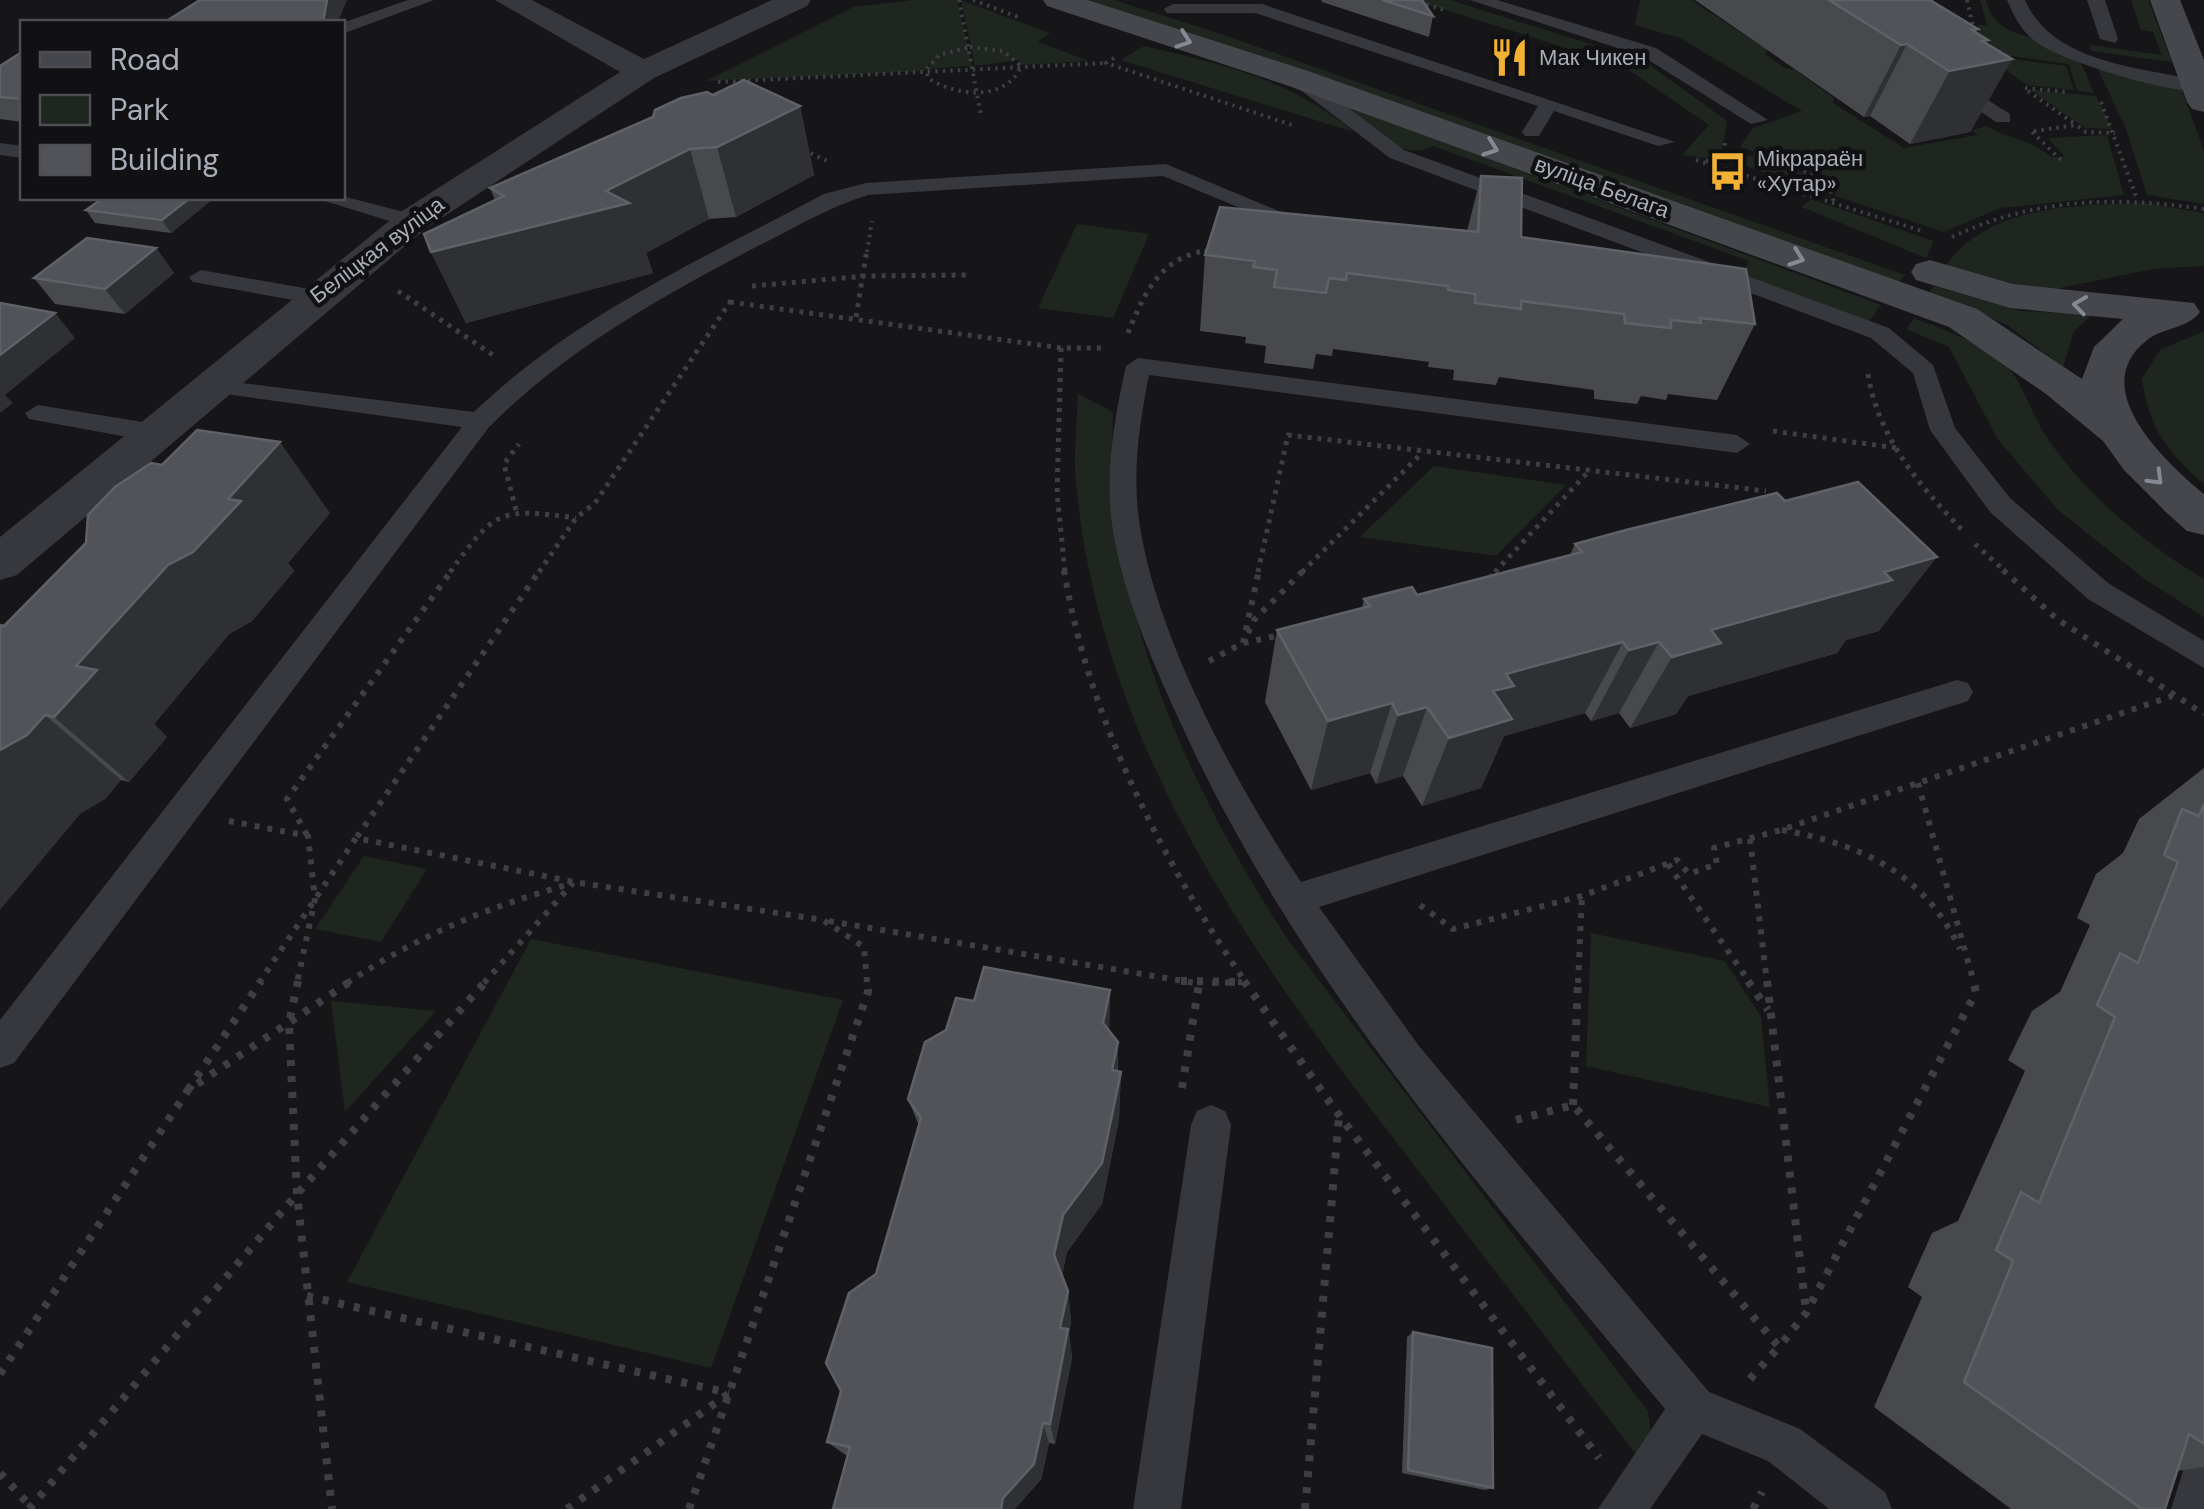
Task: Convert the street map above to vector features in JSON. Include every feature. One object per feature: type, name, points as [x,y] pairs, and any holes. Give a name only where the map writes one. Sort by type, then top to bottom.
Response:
[{"type":"street","points":[[510,0],[643,71]]},
{"type":"street","name":"Беліцкая вуліца","points":[[0,563],[412,220],[643,71],[796,0]]},
{"type":"street","name":"вуліца Белага","points":[[1058,0],[1297,78],[1963,318],[2040,366],[2117,430]]},
{"type":"street","points":[[2164,0],[2200,94]]},
{"type":"street","name":"вуліца Белага","points":[[1158,4],[1540,118],[1924,270],[2010,296],[2194,308]]},
{"type":"street","points":[[2194,308],[2132,332],[2110,357],[2103,389],[2117,430],[2143,464],[2204,518]]},
{"type":"lane","points":[[345,28],[425,0]]},
{"type":"lane","points":[[1479,0],[1649,52],[1758,120]]},
{"type":"lane","points":[[2016,0],[2024,27],[2056,49],[2200,94]]},
{"type":"lane","points":[[2096,0],[2108,39]]},
{"type":"lane","points":[[1924,64],[2004,118]]},
{"type":"lane","points":[[1297,78],[1397,154],[1880,333],[1924,370],[1942,430],[2000,506],[2098,592],[2204,656]]},
{"type":"lane","points":[[1540,118],[1666,142]]},
{"type":"lane","points":[[0,1050],[480,421],[510,388],[593,329],[849,193],[886,187],[1166,170],[1299,224]]},
{"type":"lane","points":[[334,200],[412,220]]},
{"type":"lane","points":[[201,278],[315,297]]},
{"type":"lane","points":[[1737,444],[1138,366],[1123,443],[1126,531],[1159,638],[1204,749],[1292,900],[1359,996],[1693,1408],[1784,1446],[1868,1509]]},
{"type":"lane","points":[[211,384],[480,421]]},
{"type":"lane","points":[[38,413],[155,433]]},
{"type":"lane","points":[[1292,900],[1957,692]]},
{"type":"lane","points":[[1157,1509],[1211,1125]]},
{"type":"lane","points":[[1626,1504],[1693,1408]]},
{"type":"lane","points":[[2195,1509],[2204,1476]]},
{"type":"path","points":[[959,0],[981,115]]},
{"type":"path","points":[[1967,0],[1977,46]]},
{"type":"path","points":[[926,72],[939,55],[970,48],[1003,51],[1021,66]]},
{"type":"path","points":[[1106,62],[1124,52]]},
{"type":"path","points":[[716,82],[1106,62],[1312,132]]},
{"type":"path","points":[[926,72],[942,88],[978,92],[1014,81],[1021,66]]},
{"type":"path","points":[[2011,80],[2076,124]]},
{"type":"path","points":[[2031,131],[2062,162]]},
{"type":"path","points":[[1724,144],[1827,179],[1834,202]]},
{"type":"path","points":[[1699,161],[1947,240]]},
{"type":"path","points":[[1924,270],[1947,240],[2013,210],[2137,199],[2204,208]]},
{"type":"path","points":[[856,318],[866,276],[872,218]]},
{"type":"path","points":[[1122,348],[1150,280],[1195,250],[1214,250]]},
{"type":"path","points":[[752,286],[866,276],[967,276]]},
{"type":"path","points":[[385,302],[414,280]]},
{"type":"path","points":[[398,291],[507,365]]},
{"type":"path","points":[[714,302],[1061,348],[1107,348]]},
{"type":"path","points":[[0,1374],[356,838],[576,518],[595,503],[730,302]]},
{"type":"path","points":[[1880,333],[1866,351],[1869,395],[1912,471],[2007,576],[2057,619],[2204,714]]},
{"type":"path","points":[[1061,348],[1054,481],[1066,582],[1086,654],[1143,808],[1242,982],[1626,1504]]},
{"type":"path","points":[[516,510],[504,464],[528,433]]},
{"type":"path","points":[[1243,643],[1288,435],[1766,492]]},
{"type":"path","points":[[1243,643],[1254,620],[1424,451]]},
{"type":"path","points":[[1481,588],[1588,472]]},
{"type":"path","points":[[332,1509],[297,1194],[289,1024],[315,899],[308,836],[287,799],[484,527],[516,510],[576,518]]},
{"type":"path","points":[[1202,665],[1243,643],[1298,630]]},
{"type":"path","points":[[1409,896],[1453,929],[1582,896],[1677,860],[1690,874],[1718,864],[1714,848],[1780,830],[2172,696]]},
{"type":"path","points":[[1582,896],[1573,1106],[1778,1348],[1806,1313],[1976,992],[1918,783]]},
{"type":"path","points":[[183,812],[308,836]]},
{"type":"path","points":[[1780,830],[1825,836],[1873,854],[1922,887],[1950,922],[1976,992]]},
{"type":"path","points":[[356,838],[574,882],[1199,984],[1242,982]]},
{"type":"path","points":[[1750,839],[1806,1313]]},
{"type":"path","points":[[1668,864],[1768,1011]]},
{"type":"path","points":[[188,1090],[406,944],[491,906],[574,882]]},
{"type":"path","points":[[0,1473],[31,1508],[297,1194],[574,882]]},
{"type":"path","points":[[689,1509],[868,992],[864,947],[823,920]]},
{"type":"path","points":[[1500,1125],[1573,1106]]},
{"type":"path","points":[[1306,1509],[1340,1116]]},
{"type":"path","points":[[307,1296],[729,1394]]},
{"type":"path","points":[[566,1509],[729,1394]]},
{"type":"green space","points":[[957,0],[972,66],[928,69],[932,59],[925,71],[706,81],[853,7]]},
{"type":"green space","points":[[961,0],[1050,33],[1038,42],[1089,61],[1022,65],[1018,60],[975,66]]},
{"type":"green space","points":[[1089,0],[1114,0],[1218,33],[1905,275],[1898,283],[1382,98]]},
{"type":"green space","points":[[1414,0],[1450,0],[1644,61],[1727,121],[1720,160],[1682,155],[1709,125],[1623,66]]},
{"type":"green space","points":[[1640,0],[1691,0],[1768,50],[1765,54],[1834,98],[1833,103],[1904,148],[1977,135],[1972,130],[1987,126],[2051,157],[2065,157],[2048,138],[2107,135],[2124,195],[2000,208],[1944,232],[1836,196],[1832,178],[1740,147],[1753,128],[1802,111],[1680,38],[1635,25]]},
{"type":"green space","points":[[1980,0],[1986,0],[2001,25],[2064,48],[2076,57],[2094,93],[2077,91],[2069,64],[2011,56],[1983,59],[1977,25],[1987,25]]},
{"type":"green space","points":[[2131,0],[2148,0],[2172,62],[2091,51],[2090,45],[2162,55],[2153,32],[2141,30]]},
{"type":"green space","points":[[1144,46],[1255,76],[1306,99],[1354,132],[1121,60]]},
{"type":"green space","points":[[2013,59],[2066,66],[2074,90],[2027,85],[1993,61]]},
{"type":"green space","points":[[2096,65],[2180,85],[2204,151],[2204,204],[2147,195],[2126,129]]},
{"type":"green space","points":[[2031,90],[2096,96],[2112,129],[2085,128]]},
{"type":"green space","points":[[1338,103],[1881,305],[1868,323],[1748,278],[1744,271],[1749,261],[1433,146],[1409,150],[1396,145]]},
{"type":"green space","points":[[1736,151],[1823,180],[1826,193],[1728,160]]},
{"type":"green space","points":[[1811,199],[1934,241],[1926,258],[1802,207]]},
{"type":"green space","points":[[2144,203],[2204,213],[2204,266],[2153,269],[2050,290],[1986,279],[1946,265],[1964,245],[2010,220],[2063,208]]},
{"type":"green space","points":[[1077,224],[1149,234],[1113,318],[1038,308]]},
{"type":"green space","points":[[1934,286],[2021,311],[2092,315],[2074,331],[2063,367],[2007,325],[1929,293]]},
{"type":"green space","points":[[1914,318],[1977,345],[2005,364],[2056,451],[2093,493],[2158,549],[2204,579],[2204,617],[2146,580],[2057,509],[1997,438],[1949,347],[1906,329]]},
{"type":"green space","points":[[2204,331],[2204,484],[2161,438],[2149,411],[2142,379],[2160,350]]},
{"type":"green space","points":[[1078,394],[1113,412],[1112,496],[1135,615],[1174,729],[1226,838],[1289,941],[1648,1411],[1652,1439],[1639,1458],[1346,1077],[1239,921],[1191,840],[1150,757],[1116,670],[1091,579],[1075,473]]},
{"type":"green space","points":[[1434,466],[1566,485],[1496,556],[1360,537]]},
{"type":"green space","points":[[364,856],[427,869],[381,942],[315,929]]},
{"type":"green space","points":[[1591,933],[1725,961],[1761,1017],[1770,1107],[1586,1066]]},
{"type":"green space","points":[[531,939],[843,1000],[711,1368],[347,1282]]},
{"type":"green space","points":[[331,1001],[436,1011],[345,1112]]},
{"type":"building","points":[[200,0],[327,0],[323,20],[168,20]]},
{"type":"building","points":[[1382,0],[1422,0],[1433,16]]},
{"type":"building","points":[[1829,0],[1930,0],[1978,29],[1972,30],[1988,40],[1982,41],[2012,59],[1949,71]]},
{"type":"building","points":[[20,53],[20,99],[0,97],[0,66]]},
{"type":"building","points":[[744,80],[800,106],[717,147],[690,149],[606,191],[629,203],[431,252],[424,234],[504,196],[490,188],[653,117],[655,110],[681,98],[707,92],[713,95]]},
{"type":"building","points":[[1481,176],[1522,178],[1521,237],[1746,269],[1755,324],[1700,318],[1701,323],[1671,320],[1671,328],[1625,323],[1624,314],[1521,301],[1521,309],[1475,303],[1475,294],[1448,290],[1448,286],[1347,273],[1346,280],[1329,278],[1326,293],[1274,287],[1277,270],[1253,267],[1255,261],[1205,255],[1220,207],[1478,232]]},
{"type":"building","points":[[100,200],[187,200],[162,220],[86,210]]},
{"type":"building","points":[[87,238],[156,248],[105,289],[34,278]]},
{"type":"building","points":[[0,303],[55,313],[0,355]]},
{"type":"building","points":[[197,430],[280,442],[228,499],[241,501],[193,552],[168,565],[76,666],[97,670],[54,717],[45,715],[27,735],[0,750],[0,625],[4,626],[86,543],[88,515],[115,487],[151,463],[162,465]]},
{"type":"building","points":[[1858,482],[1937,557],[1884,572],[1892,580],[1711,630],[1721,643],[1672,657],[1659,642],[1629,650],[1623,642],[1506,674],[1514,686],[1493,691],[1512,719],[1449,738],[1427,707],[1398,715],[1392,703],[1328,721],[1277,630],[1370,606],[1364,599],[1412,587],[1417,595],[1582,552],[1575,544],[1626,530],[1777,493],[1785,501]]},
{"type":"building","points":[[2204,804],[2204,1444],[2189,1434],[2165,1509],[2142,1509],[1964,1382],[2013,1261],[1996,1250],[2021,1192],[2039,1203],[2115,1017],[2097,1005],[2120,953],[2138,963],[2178,862],[2164,855],[2182,809],[2199,816]]},
{"type":"building","points":[[984,967],[1110,990],[1103,1023],[1118,1042],[1112,1070],[1121,1072],[1102,1163],[1063,1215],[1054,1255],[1068,1291],[1060,1328],[1068,1329],[1050,1424],[1043,1423],[1034,1464],[1003,1498],[1001,1509],[833,1509],[850,1447],[827,1442],[841,1391],[826,1363],[849,1293],[876,1274],[921,1118],[908,1099],[925,1042],[946,1030],[956,998],[974,1001]]},
{"type":"building","points":[[1413,1332],[1492,1348],[1493,1488],[1408,1470]]},
{"type":"place","name":"Мак Чикен","points":[[1509,57]]},
{"type":"place","name":"Мікрараён «Хутар»","points":[[1727,171]]}]
